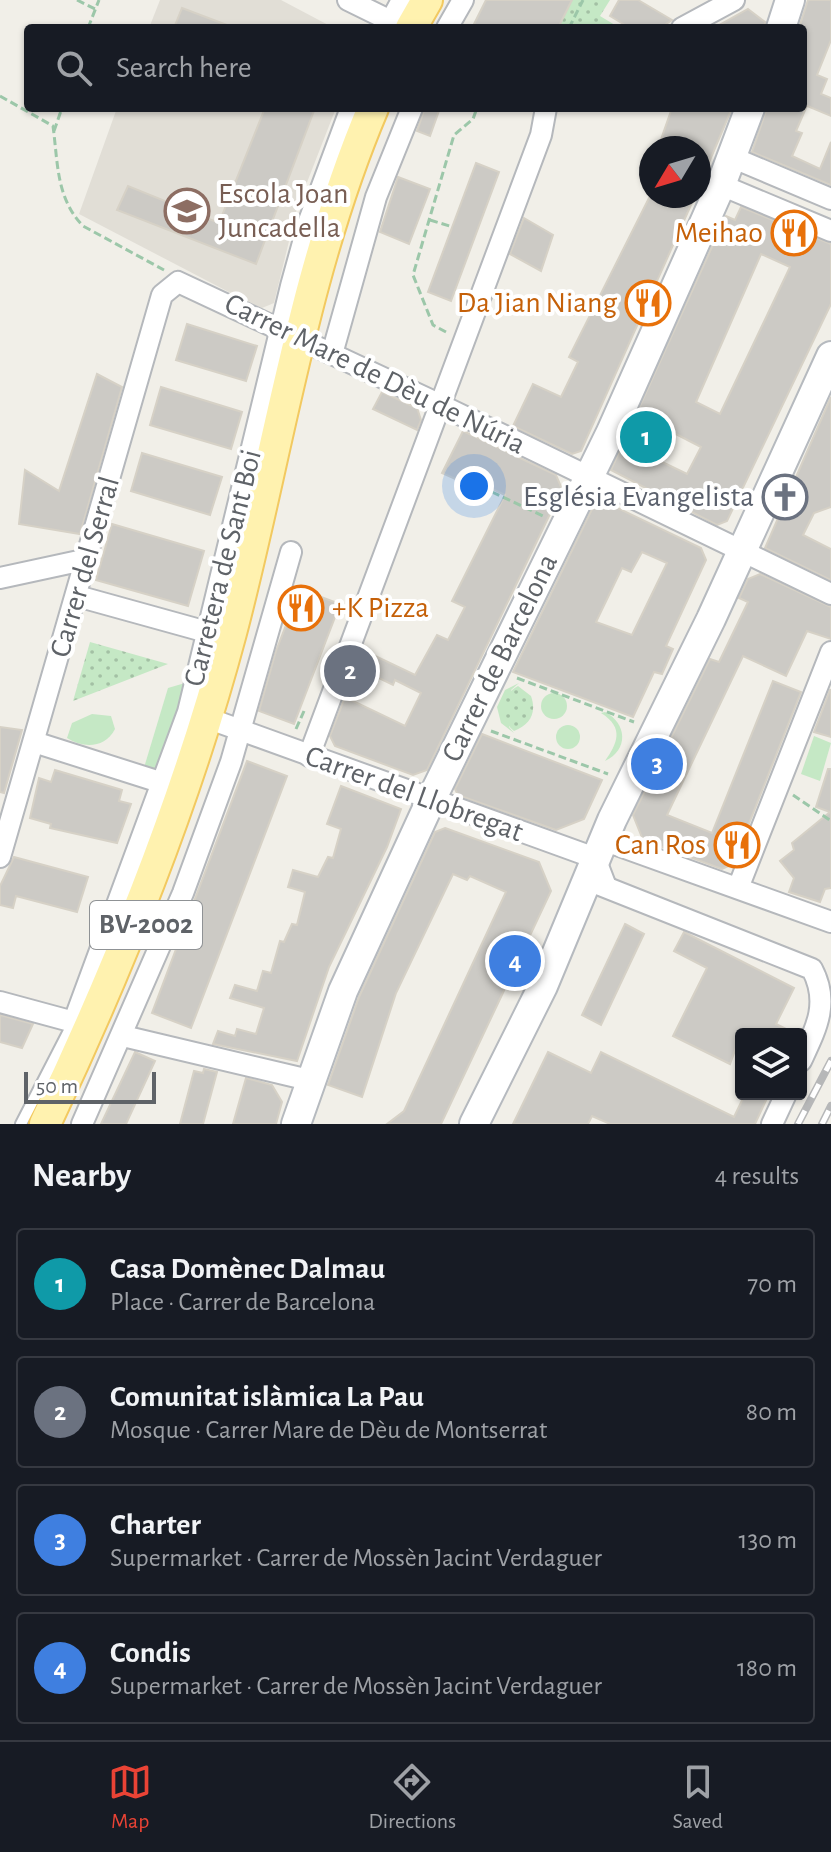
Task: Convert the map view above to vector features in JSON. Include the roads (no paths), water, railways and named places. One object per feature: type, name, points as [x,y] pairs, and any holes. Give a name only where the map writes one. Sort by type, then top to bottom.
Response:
[{"type":"main road","points":[[401,24],[427,0]]},
{"type":"main road","points":[[428,24],[440,0]]},
{"type":"main road","name":"BV-2002","points":[[61,1124],[98,1029],[142,898],[223,723],[260,518],[306,341],[332,217],[371,112]]},
{"type":"main road","name":"BV-2002","points":[[306,341],[358,174],[384,112]]},
{"type":"main road","name":"BV-2002","points":[[45,1124],[98,1029]]},
{"type":"street","points":[[348,0],[395,24]]},
{"type":"street","points":[[399,24],[402,0]]},
{"type":"street","points":[[449,24],[463,0]]},
{"type":"street","points":[[689,24],[734,0]]},
{"type":"street","points":[[782,24],[790,0]]},
{"type":"street","name":"Carretera de Sant Boi","points":[[306,341],[309,221],[350,112]]},
{"type":"street","name":"Carretera de Sant Boi","points":[[82,1124],[98,1029],[163,783],[188,712],[207,632],[306,341],[376,197],[410,112]]},
{"type":"street","points":[[309,756],[442,406],[541,135],[545,112]]},
{"type":"street","name":"Carrer de Barcelona","points":[[296,1124],[309,1080],[343,991],[431,800],[611,432],[721,185],[729,156],[748,112]]},
{"type":"street","points":[[729,156],[831,199]]},
{"type":"street","points":[[721,185],[831,231]]},
{"type":"street","name":"Carrer Mare de Dèu de Núria","points":[[178,282],[831,594]]},
{"type":"street","name":"Carrer del Serral","points":[[0,857],[162,295],[178,282]]},
{"type":"street","points":[[474,1124],[538,997],[598,866],[631,782],[831,356]]},
{"type":"street","name":"Carretera de Sant Boi","points":[[223,723],[291,552]]},
{"type":"street","points":[[0,578],[88,559]]},
{"type":"street","points":[[77,596],[207,632]]},
{"type":"street","points":[[738,888],[831,652]]},
{"type":"street","name":"Carrer del Llobregat","points":[[223,723],[598,866],[812,969],[820,985],[822,1012],[807,1047]]},
{"type":"street","points":[[34,742],[163,783]]},
{"type":"street","name":"Carrer del Llobregat","points":[[598,866],[738,888],[831,922]]},
{"type":"street","points":[[0,1002],[309,1080]]},
{"type":"street","points":[[772,1124],[783,1100]]},
{"type":"lane","points":[[21,1124],[98,1029]]},
{"type":"railway","points":[[798,1124],[831,1061]]},
{"type":"railway","points":[[822,1124],[831,1106]]},
{"type":"place","name":"Escola Joan Juncadella","points":[[187,211]]},
{"type":"place","name":"Meihao","points":[[794,233]]},
{"type":"place","name":"Da Jian Niang","points":[[648,303]]},
{"type":"place","name":"Casa Domènec Dalmau","points":[[646,437]]},
{"type":"place","name":"Església Evangelista","points":[[785,497]]},
{"type":"place","name":"+K Pizza","points":[[301,608]]},
{"type":"place","name":"Comunitat islàmica La Pau","points":[[350,671]]},
{"type":"place","name":"Charter","points":[[657,764]]},
{"type":"place","name":"Can Ros","points":[[737,845]]},
{"type":"place","name":"Condis","points":[[515,961]]}]
